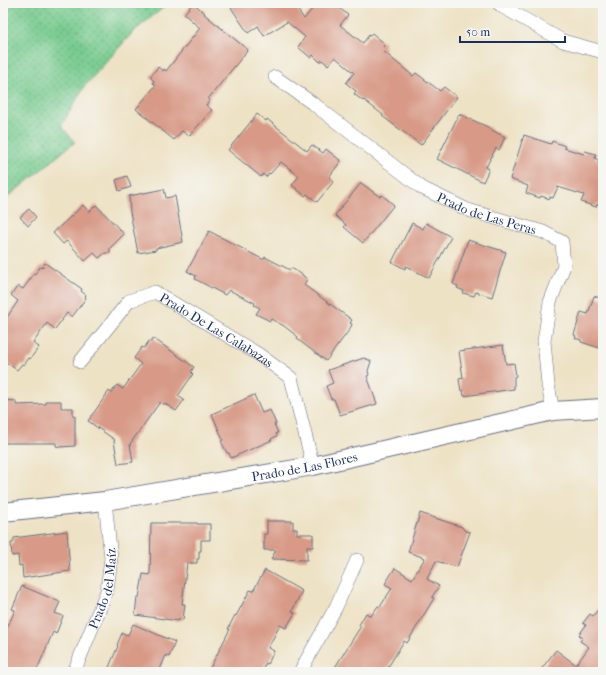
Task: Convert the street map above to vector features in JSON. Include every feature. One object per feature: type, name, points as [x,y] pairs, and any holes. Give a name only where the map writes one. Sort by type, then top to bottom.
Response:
[{"type":"street","points":[[498,3],[563,41],[603,52]]},
{"type":"street","name":"Prado de Las Peras","points":[[275,77],[315,105],[422,188],[468,210],[543,232],[562,242],[564,266],[550,302],[544,341],[548,384],[553,411]]},
{"type":"street","name":"Prado De Las Calabazas","points":[[80,362],[129,301],[155,292],[258,354],[290,378],[313,466]]},
{"type":"street","name":"Prado de Las Flores","points":[[3,512],[105,501],[313,466],[553,411],[603,408]]},
{"type":"street","name":"Prado del Maíz","points":[[74,672],[107,591],[111,558],[105,501]]},
{"type":"street","points":[[300,672],[336,607],[357,560]]},
{"type":"green space","points":[[3,3],[169,3],[133,32],[84,87],[61,126],[75,142],[3,201]]},
{"type":"building","points":[[193,3],[205,13],[204,14],[248,50],[208,99],[210,100],[206,105],[212,110],[189,136],[182,131],[174,140],[136,109],[156,85],[150,77],[158,67],[163,71],[164,69],[166,71],[200,28],[184,14]]},
{"type":"building","points":[[228,3],[293,3],[304,19],[317,3],[333,3],[348,15],[340,25],[363,43],[372,33],[385,44],[383,46],[385,48],[383,51],[413,76],[416,73],[440,91],[444,87],[457,97],[421,145],[382,116],[383,115],[364,100],[363,101],[354,94],[356,91],[346,83],[354,73],[335,57],[328,65],[322,60],[320,62],[313,55],[311,58],[298,47],[305,37],[287,22],[264,36],[258,26],[248,33]]},
{"type":"building","points":[[257,114],[266,121],[267,119],[307,151],[312,145],[323,153],[326,149],[341,161],[329,177],[334,181],[317,202],[307,194],[305,196],[292,185],[299,176],[281,162],[266,177],[263,174],[261,177],[228,150]]},
{"type":"building","points":[[459,114],[490,128],[505,137],[499,150],[496,148],[486,167],[489,169],[483,182],[437,159]]},
{"type":"building","points":[[524,135],[551,144],[552,141],[565,146],[564,148],[584,154],[585,151],[596,154],[595,158],[599,161],[598,164],[603,166],[603,206],[597,204],[596,207],[581,202],[584,195],[558,187],[553,198],[550,197],[550,199],[541,196],[540,198],[526,193],[528,186],[510,179]]},
{"type":"building","points":[[127,176],[131,187],[119,191],[116,180]]},
{"type":"building","points":[[361,183],[380,197],[382,195],[394,205],[363,243],[344,227],[346,225],[335,215]]},
{"type":"building","points":[[164,189],[166,198],[175,196],[183,242],[156,248],[156,250],[138,253],[130,212],[129,196]]},
{"type":"building","points":[[83,205],[89,212],[96,205],[124,234],[110,248],[110,253],[105,253],[99,258],[94,253],[85,261],[67,241],[63,244],[53,233]]},
{"type":"building","points":[[29,209],[36,217],[28,226],[20,217]]},
{"type":"building","points":[[412,223],[423,229],[426,223],[451,237],[429,278],[406,266],[405,269],[392,262]]},
{"type":"building","points":[[209,231],[262,259],[265,257],[303,275],[307,279],[304,285],[352,320],[350,323],[352,324],[350,329],[326,361],[297,339],[298,337],[284,326],[271,319],[270,321],[256,314],[260,308],[254,305],[255,303],[229,290],[225,295],[195,279],[196,276],[187,271]]},
{"type":"building","points":[[468,240],[506,252],[492,297],[476,292],[474,296],[463,293],[464,291],[457,288],[458,286],[453,284]]},
{"type":"building","points":[[45,263],[82,289],[81,291],[86,295],[86,298],[72,317],[67,313],[55,329],[47,323],[33,343],[39,347],[30,359],[29,358],[24,365],[22,364],[17,370],[3,360],[3,323],[18,301],[11,295],[18,286],[23,289],[34,274],[40,267],[42,268]]},
{"type":"building","points":[[594,296],[603,299],[603,349],[581,342],[581,340],[575,338],[576,336],[574,335],[581,312],[588,314]]},
{"type":"building","points":[[153,338],[194,367],[191,372],[193,374],[178,396],[184,400],[176,411],[160,402],[130,444],[133,462],[118,464],[115,440],[88,421],[109,391],[111,393],[117,385],[123,389],[141,364],[134,358],[142,347],[144,348]]},
{"type":"building","points":[[503,345],[506,364],[514,363],[516,376],[514,377],[514,389],[464,396],[463,390],[461,391],[459,379],[463,378],[459,351]]},
{"type":"building","points":[[364,358],[371,361],[368,371],[369,375],[367,376],[377,404],[340,415],[334,399],[331,399],[326,386],[333,383],[328,370]]},
{"type":"building","points":[[254,395],[262,413],[270,410],[276,424],[274,424],[278,433],[276,433],[277,436],[271,439],[272,440],[231,458],[221,441],[223,440],[212,414]]},
{"type":"building","points":[[3,400],[16,401],[16,405],[46,404],[46,401],[61,401],[61,408],[73,408],[73,416],[75,416],[75,446],[60,447],[56,446],[56,443],[3,443]]},
{"type":"building","points":[[420,513],[462,527],[465,531],[470,532],[457,567],[436,561],[427,579],[439,586],[432,597],[434,598],[407,643],[404,641],[385,672],[332,672],[361,626],[359,625],[366,613],[371,616],[378,606],[380,607],[392,588],[385,584],[395,568],[412,579],[425,558],[408,552]]},
{"type":"building","points":[[267,521],[293,521],[293,529],[297,529],[297,534],[313,534],[313,547],[307,547],[307,560],[271,559],[276,550],[264,550],[264,534],[267,534]]},
{"type":"building","points":[[151,523],[210,524],[210,540],[201,540],[201,551],[199,551],[199,559],[197,559],[197,563],[187,563],[182,604],[185,604],[183,620],[179,619],[179,621],[135,615],[137,597],[139,598],[143,574],[150,575]]},
{"type":"building","points":[[67,531],[70,571],[23,578],[22,565],[19,566],[18,555],[12,556],[11,543],[13,543],[14,538]]},
{"type":"building","points":[[265,570],[302,591],[292,611],[295,613],[286,628],[280,625],[268,648],[274,651],[268,664],[266,663],[261,672],[208,672],[230,629],[228,629],[235,615],[236,616],[250,590],[253,591]]},
{"type":"building","points":[[22,586],[60,602],[55,613],[63,616],[56,634],[53,632],[36,672],[3,672],[3,637],[15,610],[12,609]]},
{"type":"building","points":[[603,603],[603,672],[539,672],[556,650],[576,665],[589,647],[580,641],[583,638],[579,635],[586,625],[583,623],[590,614],[593,616]]},
{"type":"building","points":[[133,624],[175,642],[169,657],[166,655],[159,672],[107,672],[122,633],[128,635]]}]
